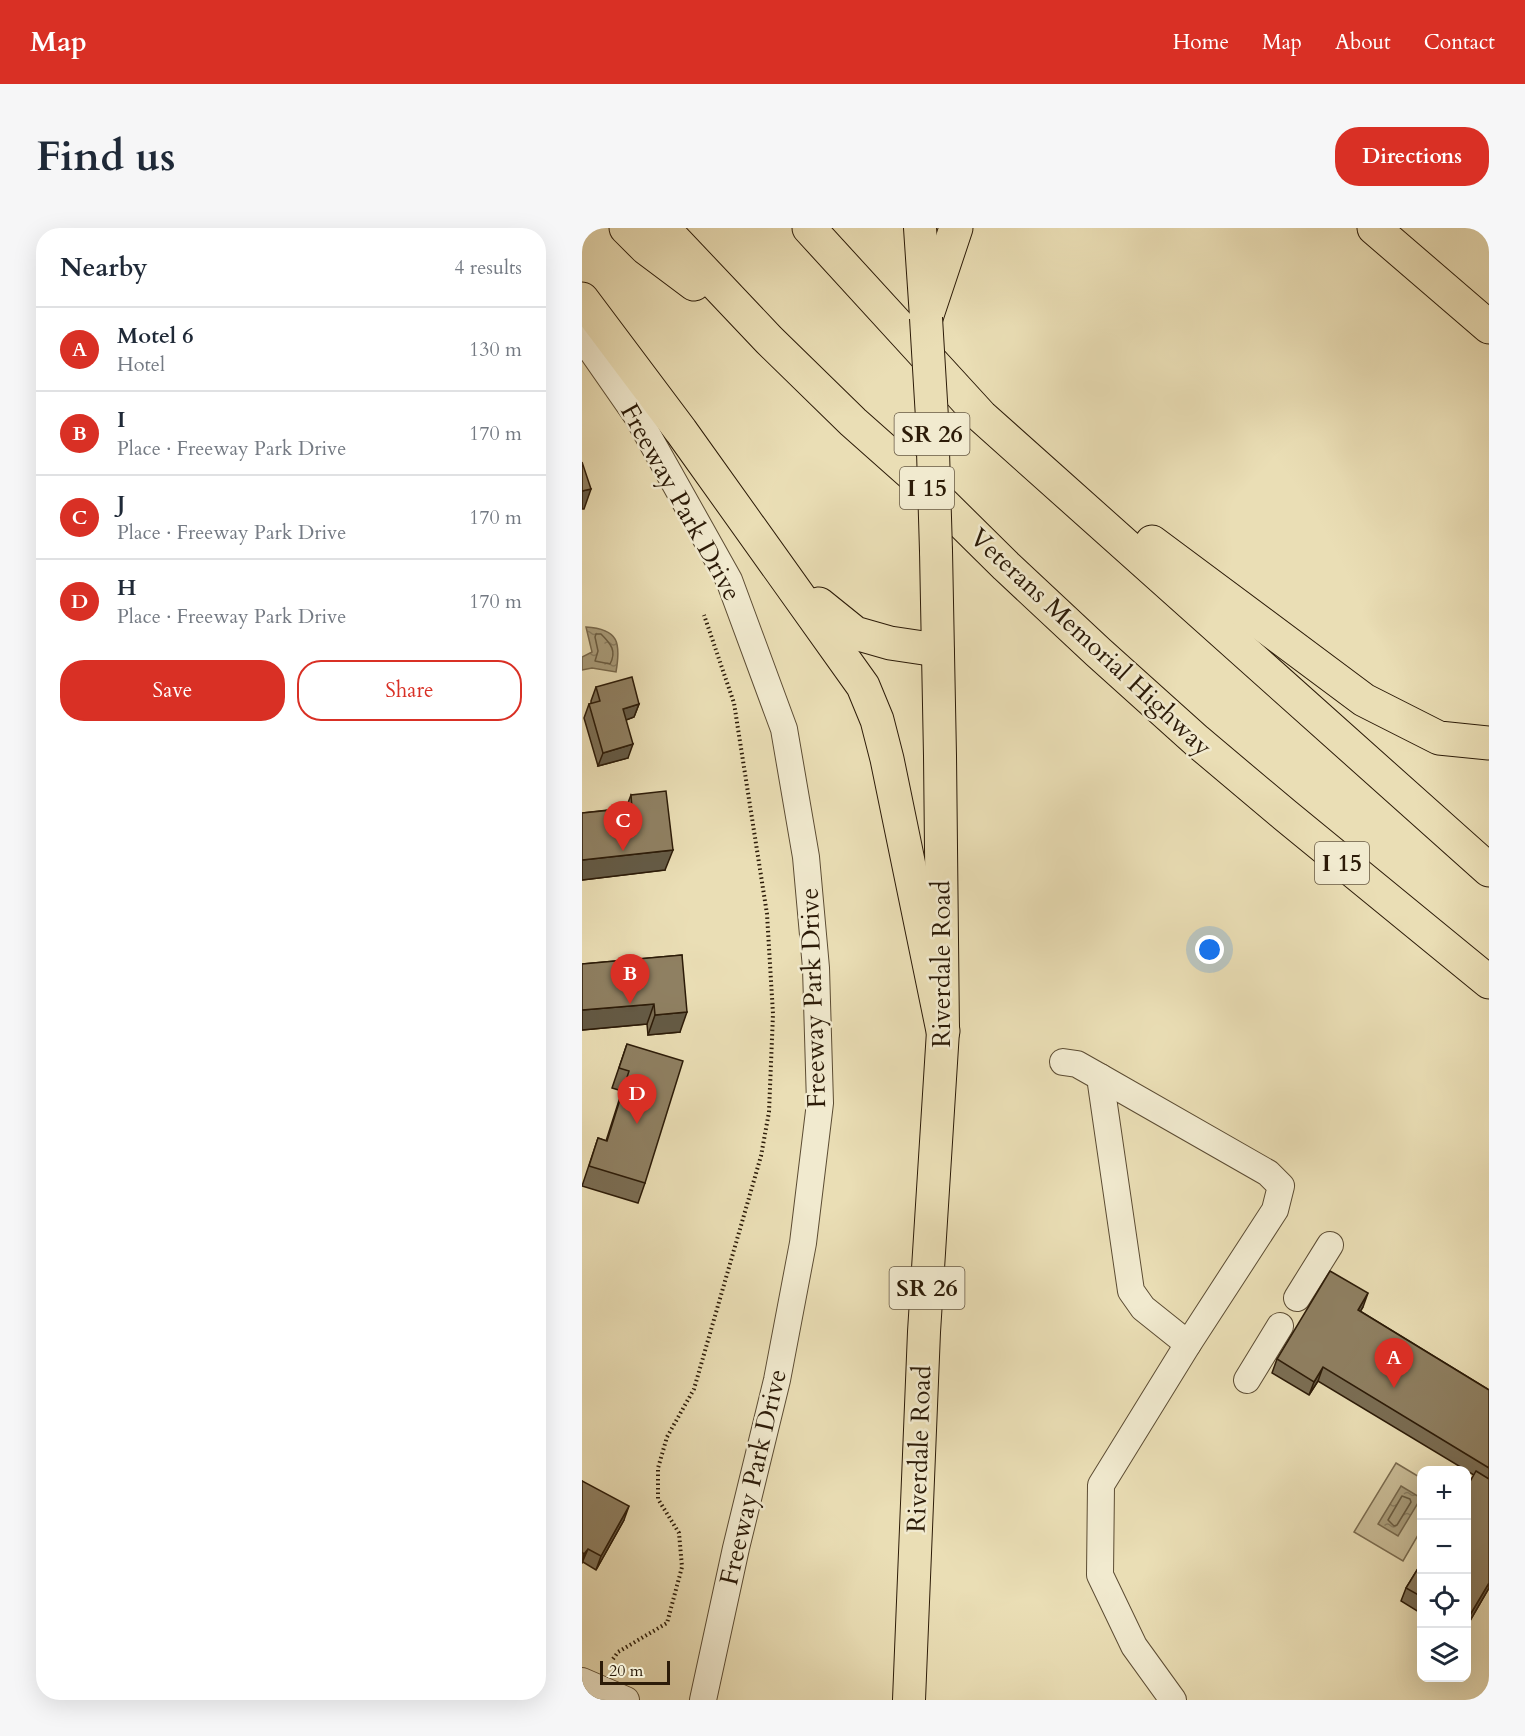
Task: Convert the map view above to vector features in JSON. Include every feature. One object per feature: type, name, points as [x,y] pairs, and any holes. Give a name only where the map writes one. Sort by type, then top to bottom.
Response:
[{"type":"highway","points":[[626,228],[646,248],[769,340]]},
{"type":"highway","name":"Veterans Memorial Highway","points":[[663,228],[769,340],[853,422],[924,485],[1006,566],[1197,741],[1489,982]]},
{"type":"highway","points":[[808,228],[981,416],[1489,870]]},
{"type":"highway","points":[[926,318],[957,228]]},
{"type":"highway","points":[[1374,228],[1489,327]]},
{"type":"highway","points":[[582,299],[681,431],[863,686],[878,720],[890,770],[943,1031]]},
{"type":"highway","points":[[981,416],[1364,700],[1439,738],[1489,743]]},
{"type":"highway","points":[[788,579],[855,633],[890,643],[937,650]]},
{"type":"main road","name":"Riverdale Road","points":[[909,1700],[924,1332],[943,1031],[940,756],[932,418],[920,228]]},
{"type":"street","name":"Freeway Park Drive","points":[[582,337],[637,416],[729,580],[784,729],[806,857],[816,968],[820,1103],[803,1243],[777,1380],[736,1548],[703,1700]]},
{"type":"street","points":[[1063,1062],[1077,1064],[1100,1077],[1268,1173],[1281,1186],[1275,1210],[1188,1344],[1101,1485],[1100,1575],[1134,1646],[1173,1700]]},
{"type":"street","points":[[1100,1077],[1131,1291],[1143,1308],[1188,1344]]},
{"type":"street","points":[[1297,1298],[1329,1245]]},
{"type":"street","points":[[1247,1380],[1280,1326]]},
{"type":"street","points":[[582,1682],[626,1700]]},
{"type":"path","points":[[613,1659],[618,1652],[667,1623],[682,1567],[679,1533],[658,1498],[658,1468],[667,1437],[694,1389],[761,1156],[769,1112],[773,1014],[767,914],[734,703],[704,615]]},
{"type":"shaded area","points":[[1396,1463],[1417,1476],[1417,1537],[1403,1561],[1354,1532]]},
{"type":"water","points":[[586,627],[605,631],[615,639],[618,653],[616,672],[592,668],[582,670],[582,657],[592,652]]},
{"type":"water","points":[[1401,1486],[1417,1496],[1417,1505],[1398,1536],[1378,1524]]},
{"type":"building","points":[[582,462],[591,489],[582,491]]},
{"type":"building","points":[[632,677],[639,704],[623,709],[633,744],[603,753],[589,704],[600,701],[596,687]]},
{"type":"building","points":[[666,791],[673,850],[582,860],[582,813],[632,808],[631,795]]},
{"type":"building","points":[[682,955],[687,1012],[655,1015],[654,1004],[582,1010],[582,964]]},
{"type":"building","points":[[627,1044],[683,1061],[645,1183],[589,1166],[598,1138],[607,1141],[629,1071],[619,1068]]},
{"type":"building","points":[[1330,1271],[1368,1293],[1358,1310],[1489,1390],[1489,1468],[1323,1367],[1314,1382],[1277,1359]]},
{"type":"building","points":[[1476,1471],[1489,1479],[1489,1583],[1471,1613],[1471,1520],[1471,1480]]},
{"type":"building","points":[[582,1481],[629,1506],[601,1556],[588,1549],[584,1554],[582,1552]]},
{"type":"building","points":[[1417,1570],[1417,1594],[1406,1588]]},
{"type":"place","name":"J","points":[[623,851]]},
{"type":"place","name":"I","points":[[630,1004]]},
{"type":"place","name":"H","points":[[637,1124]]},
{"type":"place","name":"Motel 6","points":[[1394,1388]]}]
